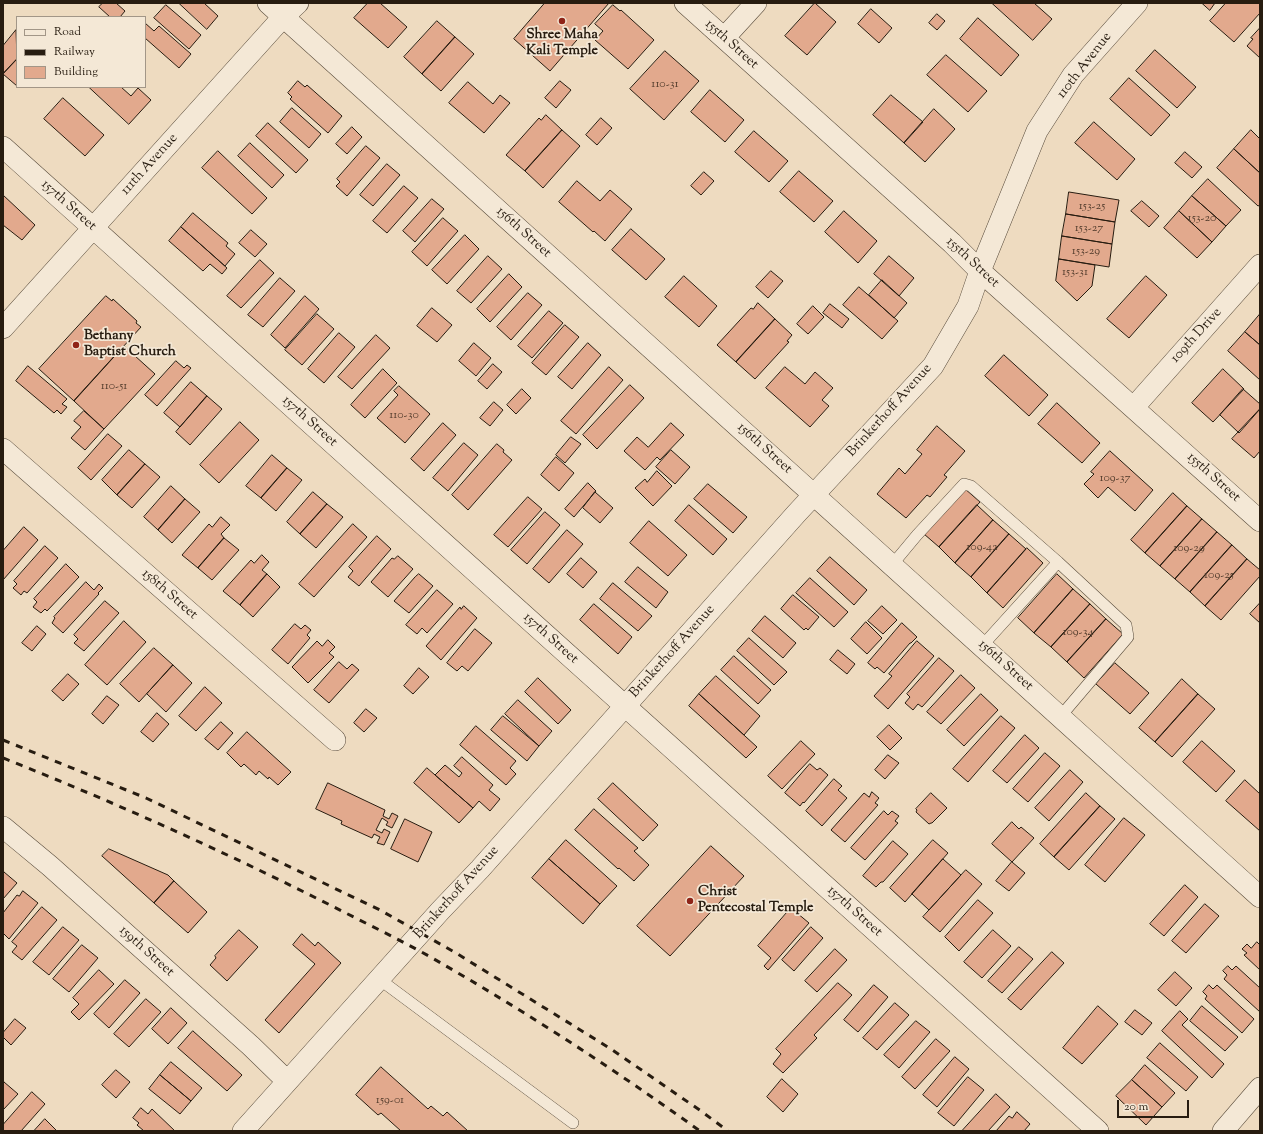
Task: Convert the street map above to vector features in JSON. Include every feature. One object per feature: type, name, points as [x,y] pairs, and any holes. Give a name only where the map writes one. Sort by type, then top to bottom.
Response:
[{"type":"street","name":"156th Street","points":[[268,3],[290,10],[814,494],[1260,897]]},
{"type":"street","name":"155th Street","points":[[684,3],[952,243],[980,271],[1260,520]]},
{"type":"street","points":[[724,38],[756,3]]},
{"type":"street","name":"110th Avenue","points":[[1037,131],[1074,75],[1137,3]]},
{"type":"street","name":"111th Avenue","points":[[3,328],[290,10]]},
{"type":"street","name":"Brinkerhoff Avenue","points":[[243,1131],[814,494],[933,366],[968,306],[980,271],[1037,131]]},
{"type":"street","name":"157th Street","points":[[3,147],[1098,1131]]},
{"type":"street","name":"109th Drive","points":[[1134,407],[1260,265]]},
{"type":"street","name":"158th Street","points":[[3,449],[334,740]]},
{"type":"street","name":"159th Street","points":[[3,827],[56,872],[252,1046],[287,1081]]},
{"type":"street","points":[[1223,1131],[1260,1088]]},
{"type":"lane","points":[[892,565],[917,535],[964,484],[971,486],[1058,562],[1126,625],[1128,637],[1060,717]]},
{"type":"lane","points":[[982,646],[1058,562]]},
{"type":"lane","points":[[379,979],[573,1123]]},
{"type":"building","points":[[103,3],[116,3],[125,11],[121,16],[109,16],[99,7]]},
{"type":"building","points":[[179,3],[204,3],[218,16],[207,29]]},
{"type":"building","points":[[368,3],[380,3],[407,27],[388,48],[354,18]]},
{"type":"building","name":"Shree Maha Kali Temple","points":[[545,3],[609,3],[550,71],[514,39]]},
{"type":"building","points":[[815,3],[836,22],[807,55],[785,36]]},
{"type":"building","points":[[992,3],[1034,3],[1052,19],[1033,40]]},
{"type":"building","points":[[1202,3],[1215,3],[1210,10]]},
{"type":"building","points":[[1226,3],[1260,3],[1260,13],[1234,42],[1210,21]]},
{"type":"building","points":[[166,5],[201,35],[189,49],[154,18]]},
{"type":"building","points":[[613,5],[620,11],[621,10],[654,40],[628,69],[595,40],[603,31],[595,24]]},
{"type":"building","points":[[871,9],[892,28],[879,43],[858,24]]},
{"type":"building","points":[[937,14],[945,21],[937,30],[929,23]]},
{"type":"building","points":[[978,18],[1019,55],[1001,76],[960,39]]},
{"type":"building","points":[[437,21],[455,37],[422,74],[404,57]]},
{"type":"building","points":[[146,24],[154,31],[159,26],[191,54],[179,68],[146,39]]},
{"type":"building","points":[[1260,28],[1260,58],[1247,46],[1253,39],[1251,38]]},
{"type":"building","points":[[16,30],[16,60],[3,74],[3,46]]},
{"type":"building","points":[[455,37],[474,54],[441,91],[422,74]]},
{"type":"building","points":[[1155,50],[1196,87],[1177,108],[1136,71]]},
{"type":"building","points":[[665,51],[699,81],[664,120],[630,89]]},
{"type":"building","points":[[946,55],[987,91],[968,112],[927,75]]},
{"type":"building","points":[[16,60],[16,85],[3,74]]},
{"type":"building","points":[[1129,78],[1170,115],[1151,136],[1110,99]]},
{"type":"building","points":[[298,81],[305,87],[307,85],[342,116],[328,133],[290,99],[292,97],[288,93]]},
{"type":"building","points":[[560,81],[571,90],[556,108],[545,98]]},
{"type":"building","points":[[468,82],[493,104],[500,95],[510,103],[484,133],[449,103]]},
{"type":"building","points":[[90,88],[122,88],[131,96],[138,88],[151,100],[129,124]]},
{"type":"building","points":[[710,90],[744,120],[725,142],[691,112]]},
{"type":"building","points":[[891,95],[923,122],[904,143],[873,115]]},
{"type":"building","points":[[63,98],[104,135],[85,156],[44,119]]},
{"type":"building","points":[[292,108],[321,134],[309,148],[280,122]]},
{"type":"building","points":[[934,109],[955,129],[925,162],[904,143]]},
{"type":"building","points":[[546,115],[562,130],[525,171],[506,155],[539,118],[541,120]]},
{"type":"building","points":[[601,118],[612,128],[597,145],[586,135]]},
{"type":"building","points":[[1094,122],[1135,159],[1117,180],[1075,143]]},
{"type":"building","points":[[268,123],[308,160],[296,173],[256,136]]},
{"type":"building","points":[[352,127],[362,137],[347,154],[336,144]]},
{"type":"building","points":[[562,130],[580,146],[543,188],[525,171]]},
{"type":"building","points":[[1251,130],[1260,139],[1260,173],[1234,149]]},
{"type":"building","points":[[754,131],[788,161],[769,182],[735,152]]},
{"type":"building","points":[[250,143],[284,175],[272,188],[238,156]]},
{"type":"building","points":[[366,146],[380,158],[347,196],[336,186],[340,182],[337,179]]},
{"type":"building","points":[[1234,149],[1260,173],[1260,205],[1258,206],[1217,168]]},
{"type":"building","points":[[218,151],[267,198],[252,214],[202,168]]},
{"type":"building","points":[[1185,152],[1202,167],[1192,178],[1175,163]]},
{"type":"building","points":[[387,164],[400,175],[373,206],[360,195]]},
{"type":"building","points":[[799,171],[833,201],[814,222],[780,192]]},
{"type":"building","points":[[704,172],[714,181],[701,195],[691,186]]},
{"type":"building","points":[[1208,179],[1241,210],[1226,226],[1192,196]]},
{"type":"building","points":[[577,181],[600,201],[610,190],[632,209],[605,241],[559,202]]},
{"type":"building","points":[[404,186],[418,198],[387,233],[373,221]]},
{"type":"building","points":[[1069,192],[1119,200],[1115,222],[1066,214]]},
{"type":"building","points":[[3,195],[35,225],[22,240],[3,225]]},
{"type":"building","points":[[1192,196],[1226,226],[1212,242],[1179,211]]},
{"type":"building","points":[[432,199],[444,209],[415,242],[403,231]]},
{"type":"building","points":[[1142,201],[1159,216],[1149,227],[1131,211]]},
{"type":"building","points":[[844,211],[877,241],[858,263],[825,232]]},
{"type":"building","points":[[1179,211],[1212,242],[1197,258],[1164,228]]},
{"type":"building","points":[[193,213],[228,243],[226,246],[235,254],[225,266],[181,227]]},
{"type":"building","points":[[1066,214],[1115,222],[1112,244],[1062,236]]},
{"type":"building","points":[[443,218],[458,231],[427,266],[412,252]]},
{"type":"building","points":[[181,227],[227,268],[222,274],[210,264],[203,271],[169,241]]},
{"type":"building","points":[[631,229],[665,259],[646,280],[612,250]]},
{"type":"building","points":[[251,230],[267,244],[255,257],[239,243]]},
{"type":"building","points":[[465,235],[479,249],[447,284],[432,270]]},
{"type":"building","points":[[1062,236],[1112,244],[1109,267],[1059,259]]},
{"type":"building","points":[[488,256],[502,269],[471,303],[457,291]]},
{"type":"building","points":[[889,256],[914,278],[899,296],[874,274]]},
{"type":"building","points":[[1059,259],[1095,265],[1092,286],[1077,301],[1056,281]]},
{"type":"building","points":[[260,260],[274,273],[241,308],[227,296]]},
{"type":"building","points":[[771,271],[783,281],[768,298],[756,287]]},
{"type":"building","points":[[509,274],[522,287],[490,322],[477,309]]},
{"type":"building","points":[[684,276],[717,306],[699,327],[665,297]]},
{"type":"building","points":[[1146,276],[1167,295],[1129,338],[1107,319]]},
{"type":"building","points":[[280,278],[295,291],[263,327],[248,315]]},
{"type":"building","points":[[882,280],[907,303],[894,318],[869,295]]},
{"type":"building","points":[[859,287],[898,321],[882,339],[843,305]]},
{"type":"building","points":[[528,293],[542,305],[511,340],[497,327]]},
{"type":"building","points":[[106,296],[112,301],[113,299],[137,321],[136,323],[141,327],[74,401],[39,369]]},
{"type":"building","points":[[305,296],[319,309],[285,348],[271,335]]},
{"type":"building","points":[[758,303],[775,319],[736,362],[717,345],[751,308],[753,309]]},
{"type":"building","points":[[830,304],[849,319],[842,328],[823,313]]},
{"type":"building","points":[[813,306],[824,317],[808,334],[797,324]]},
{"type":"building","points":[[432,308],[452,325],[437,342],[417,326]]},
{"type":"building","points":[[549,311],[563,323],[532,358],[518,346]]},
{"type":"building","points":[[317,314],[334,329],[302,365],[285,350]]},
{"type":"building","points":[[1260,314],[1260,345],[1245,332]]},
{"type":"building","points":[[775,319],[792,335],[787,341],[789,342],[755,379],[736,362]]},
{"type":"building","points":[[565,325],[579,337],[546,375],[532,363]]},
{"type":"building","points":[[1245,332],[1260,345],[1260,380],[1228,351]]},
{"type":"building","points":[[339,333],[355,347],[324,383],[308,369]]},
{"type":"building","points":[[376,335],[390,348],[352,389],[338,377]]},
{"type":"building","points":[[474,343],[491,358],[476,376],[459,361]]},
{"type":"building","points":[[588,343],[601,355],[572,389],[558,377]]},
{"type":"building","points":[[124,346],[155,374],[104,429],[74,401]]},
{"type":"building","points":[[1004,355],[1048,395],[1029,416],[985,376]]},
{"type":"building","points":[[176,361],[184,368],[187,365],[191,368],[157,406],[145,395]]},
{"type":"building","points":[[493,364],[502,372],[487,389],[478,381]]},
{"type":"building","points":[[28,366],[67,399],[62,404],[67,407],[61,414],[57,410],[54,413],[16,381]]},
{"type":"building","points":[[609,367],[623,380],[576,434],[561,421]]},
{"type":"building","points":[[785,367],[805,384],[815,372],[833,388],[822,400],[829,406],[810,427],[766,388]]},
{"type":"building","points":[[383,369],[397,383],[365,418],[351,405]]},
{"type":"building","points":[[1223,369],[1244,389],[1213,422],[1192,403]]},
{"type":"building","points":[[191,382],[207,396],[180,427],[164,413]]},
{"type":"building","points":[[630,385],[644,398],[597,449],[583,435]]},
{"type":"building","points":[[399,386],[430,414],[405,443],[377,418],[398,395],[394,391]]},
{"type":"building","points":[[522,389],[531,398],[516,414],[507,405]]},
{"type":"building","points":[[1243,389],[1260,404],[1260,409],[1239,433],[1220,415]]},
{"type":"building","points":[[207,396],[222,409],[190,445],[176,432]]},
{"type":"building","points":[[494,402],[503,410],[490,426],[480,418]]},
{"type":"building","points":[[1057,403],[1100,443],[1082,463],[1038,424]]},
{"type":"building","points":[[1260,409],[1260,451],[1254,458],[1232,439]]},
{"type":"building","points":[[84,411],[104,429],[85,450],[71,438],[81,427],[74,421]]},
{"type":"building","points":[[240,422],[259,440],[219,483],[200,465]]},
{"type":"building","points":[[443,423],[456,435],[424,471],[411,459]]},
{"type":"building","points":[[671,423],[684,435],[660,460],[657,457],[645,470],[624,451],[637,437],[648,447]]},
{"type":"building","points":[[937,426],[965,451],[944,475],[947,477],[930,497],[927,495],[906,518],[877,494],[899,468],[905,474],[922,454],[917,450]]},
{"type":"building","points":[[108,434],[122,446],[91,480],[78,468]]},
{"type":"building","points":[[571,437],[581,444],[565,463],[556,455]]},
{"type":"building","points":[[464,443],[478,455],[448,491],[433,478]]},
{"type":"building","points":[[497,444],[512,460],[468,510],[452,495]]},
{"type":"building","points":[[129,450],[145,464],[117,495],[102,480]]},
{"type":"building","points":[[671,450],[690,467],[675,484],[656,467]]},
{"type":"building","points":[[1110,451],[1153,490],[1135,511],[1108,487],[1098,498],[1084,484],[1094,474],[1091,472]]},
{"type":"building","points":[[272,455],[287,468],[261,498],[246,486]]},
{"type":"building","points":[[556,457],[574,473],[559,491],[541,475]]},
{"type":"building","points":[[145,464],[160,477],[132,508],[117,495]]},
{"type":"building","points":[[287,468],[302,480],[276,511],[261,498]]},
{"type":"building","points":[[657,471],[672,486],[653,506],[635,488],[645,479],[647,482]]},
{"type":"building","points":[[588,483],[596,491],[574,517],[565,509]]},
{"type":"building","points":[[708,484],[747,517],[733,533],[694,499]]},
{"type":"building","points":[[171,486],[185,499],[158,530],[144,517]]},
{"type":"building","points":[[964,488],[980,502],[939,547],[924,534]]},
{"type":"building","points":[[313,492],[327,504],[300,534],[287,522]]},
{"type":"building","points":[[595,492],[613,508],[600,523],[583,508]]},
{"type":"building","points":[[1173,493],[1187,506],[1145,553],[1131,540]]},
{"type":"building","points":[[528,497],[542,509],[508,547],[494,535]]},
{"type":"building","points":[[185,499],[200,512],[172,543],[158,530]]},
{"type":"building","points":[[327,504],[343,517],[316,548],[300,534]]},
{"type":"building","points":[[689,505],[727,539],[713,555],[675,521]]},
{"type":"building","points":[[977,505],[993,520],[955,563],[939,547]]},
{"type":"building","points":[[1187,506],[1202,519],[1160,566],[1145,553]]},
{"type":"building","points":[[545,512],[560,525],[527,564],[511,550]]},
{"type":"building","points":[[221,517],[230,525],[221,534],[224,538],[198,568],[182,555],[209,524],[212,527]]},
{"type":"building","points":[[1202,519],[1217,532],[1175,579],[1160,566]]},
{"type":"building","points":[[993,520],[1009,534],[971,577],[955,563]]},
{"type":"building","points":[[649,521],[687,555],[668,576],[630,543]]},
{"type":"building","points":[[353,524],[367,537],[314,597],[299,584]]},
{"type":"building","points":[[24,527],[38,540],[3,580],[3,551]]},
{"type":"building","points":[[567,530],[583,544],[549,583],[533,569]]},
{"type":"building","points":[[1217,532],[1232,545],[1190,592],[1175,579]]},
{"type":"building","points":[[1009,534],[1026,549],[987,593],[971,577]]},
{"type":"building","points":[[377,536],[391,549],[359,586],[348,577],[353,571],[349,567]]},
{"type":"building","points":[[224,538],[239,550],[212,580],[198,568]]},
{"type":"building","points":[[1232,545],[1247,559],[1205,606],[1190,592]]},
{"type":"building","points":[[45,546],[58,558],[27,593],[24,591],[21,595],[13,588],[17,584],[14,581]]},
{"type":"building","points":[[1027,548],[1043,563],[1003,608],[987,593]]},
{"type":"building","points":[[262,555],[269,562],[262,570],[267,574],[240,605],[223,591],[251,560],[254,563]]},
{"type":"building","points":[[398,556],[413,569],[388,597],[371,582],[392,558],[394,559]]},
{"type":"building","points":[[830,557],[867,590],[854,605],[817,571]]},
{"type":"building","points":[[581,558],[597,572],[583,588],[567,574]]},
{"type":"building","points":[[1247,559],[1260,570],[1260,576],[1221,620],[1205,606]]},
{"type":"building","points":[[66,564],[79,577],[47,611],[45,609],[41,613],[33,607],[37,602],[34,599]]},
{"type":"building","points":[[638,567],[668,592],[656,608],[625,582]]},
{"type":"building","points":[[267,574],[280,587],[253,617],[240,605]]},
{"type":"building","points":[[419,574],[433,586],[409,613],[394,601]]},
{"type":"building","points":[[1057,574],[1073,589],[1034,633],[1018,618]]},
{"type":"building","points":[[810,578],[848,612],[834,627],[796,593]]},
{"type":"building","points":[[86,582],[94,590],[99,584],[103,588],[63,633],[52,623],[55,618],[54,617]]},
{"type":"building","points":[[613,583],[652,616],[638,631],[600,599]]},
{"type":"building","points":[[1073,589],[1090,604],[1051,647],[1034,633]]},
{"type":"building","points":[[437,590],[453,604],[427,633],[422,628],[417,634],[406,625]]},
{"type":"building","points":[[793,595],[819,617],[808,630],[806,628],[804,630],[781,609]]},
{"type":"building","points":[[105,601],[119,613],[84,651],[74,643],[78,639],[74,635]]},
{"type":"building","points":[[1260,603],[1260,623],[1250,614]]},
{"type":"building","points":[[594,604],[632,637],[618,654],[580,620]]},
{"type":"building","points":[[1090,604],[1106,619],[1067,662],[1051,647]]},
{"type":"building","points":[[464,606],[477,618],[441,660],[426,646],[460,607],[461,609]]},
{"type":"building","points":[[882,606],[897,620],[883,634],[868,621]]},
{"type":"building","points":[[765,616],[796,643],[783,658],[752,631]]},
{"type":"building","points":[[1106,619],[1123,634],[1084,678],[1067,662]]},
{"type":"building","points":[[124,621],[146,642],[107,685],[85,665]]},
{"type":"building","points":[[866,622],[882,638],[867,654],[851,639]]},
{"type":"building","points":[[902,623],[917,637],[884,673],[877,667],[875,669],[868,663]]},
{"type":"building","points":[[295,624],[301,629],[305,625],[311,630],[307,635],[310,638],[288,664],[272,650]]},
{"type":"building","points":[[37,626],[46,634],[32,651],[22,643]]},
{"type":"building","points":[[475,629],[492,643],[468,671],[462,666],[457,671],[447,663]]},
{"type":"building","points":[[749,638],[787,672],[774,685],[737,651]]},
{"type":"building","points":[[328,640],[335,647],[329,653],[334,657],[308,683],[292,667],[317,641],[322,646]]},
{"type":"building","points":[[917,641],[934,656],[888,709],[874,696],[892,676],[889,674]]},
{"type":"building","points":[[154,648],[173,665],[139,702],[120,684]]},
{"type":"building","points":[[838,650],[855,664],[847,674],[830,660]]},
{"type":"building","points":[[734,656],[771,690],[758,704],[721,670]]},
{"type":"building","points":[[939,658],[954,671],[922,707],[918,704],[913,710],[905,703],[910,697],[907,694]]},
{"type":"building","points":[[339,662],[347,669],[352,664],[359,670],[329,703],[314,690]]},
{"type":"building","points":[[1115,663],[1149,693],[1130,714],[1096,684]]},
{"type":"building","points":[[173,665],[192,683],[166,712],[147,694]]},
{"type":"building","points":[[419,668],[429,677],[413,694],[404,686]]},
{"type":"building","points":[[68,674],[79,684],[63,701],[52,691]]},
{"type":"building","points":[[961,675],[975,688],[941,724],[927,712]]},
{"type":"building","points":[[716,676],[760,716],[744,735],[699,694]]},
{"type":"building","points":[[538,678],[571,710],[558,724],[525,692]]},
{"type":"building","points":[[1182,679],[1198,694],[1155,742],[1139,728]]},
{"type":"building","points":[[205,687],[222,703],[196,731],[179,716]]},
{"type":"building","points":[[699,694],[757,747],[746,758],[689,706]]},
{"type":"building","points":[[981,694],[998,710],[964,746],[947,730]]},
{"type":"building","points":[[1198,694],[1215,709],[1172,757],[1155,742]]},
{"type":"building","points":[[107,696],[119,705],[103,724],[92,714]]},
{"type":"building","points":[[518,700],[552,731],[539,746],[505,714]]},
{"type":"building","points":[[366,709],[377,718],[364,732],[354,723]]},
{"type":"building","points":[[157,713],[169,724],[153,742],[141,732]]},
{"type":"building","points":[[503,716],[539,746],[527,761],[491,730]]},
{"type":"building","points":[[1001,716],[1015,728],[968,782],[953,769]]},
{"type":"building","points":[[221,722],[233,733],[218,750],[205,739]]},
{"type":"building","points":[[889,725],[902,738],[890,750],[877,737]]},
{"type":"building","points":[[476,726],[516,761],[510,768],[516,774],[506,785],[460,745]]},
{"type":"building","points":[[247,732],[291,772],[278,785],[259,771],[256,775],[244,764],[241,767],[227,753]]},
{"type":"building","points":[[1025,735],[1039,748],[1007,783],[993,771]]},
{"type":"building","points":[[801,741],[815,754],[782,789],[768,776]]},
{"type":"building","points":[[1202,741],[1235,771],[1216,792],[1183,762]]},
{"type":"building","points":[[1045,753],[1060,766],[1028,802],[1013,789]]},
{"type":"building","points":[[888,755],[899,763],[885,779],[875,770]]},
{"type":"building","points":[[462,757],[493,785],[489,790],[500,799],[490,811],[479,801],[473,808],[435,775],[445,765],[459,777],[462,773],[454,766]]},
{"type":"building","points":[[810,764],[817,770],[820,768],[828,775],[800,806],[785,793]]},
{"type":"building","points":[[427,768],[473,808],[459,823],[414,783]]},
{"type":"building","points":[[1070,770],[1083,782],[1049,821],[1035,808]]},
{"type":"building","points":[[834,779],[842,786],[838,790],[847,798],[822,826],[806,811]]},
{"type":"building","points":[[1245,780],[1260,794],[1260,831],[1226,801]]},
{"type":"building","points":[[328,783],[385,810],[383,816],[389,819],[392,813],[398,816],[392,828],[386,825],[388,822],[382,818],[376,830],[382,833],[384,829],[390,832],[384,845],[377,843],[380,837],[374,834],[372,838],[341,824],[342,821],[316,809]]},
{"type":"building","points":[[613,783],[658,825],[643,841],[598,799]]},
{"type":"building","points":[[872,792],[879,798],[875,803],[878,805],[845,842],[831,830],[864,793],[869,797]]},
{"type":"building","points":[[931,793],[947,808],[932,823],[929,824],[916,812],[916,809]]},
{"type":"building","points":[[1086,793],[1100,806],[1054,857],[1040,844]]},
{"type":"building","points":[[1100,806],[1115,819],[1069,870],[1054,857]]},
{"type":"building","points":[[594,809],[638,848],[634,851],[649,865],[634,881],[619,868],[618,869],[575,830]]},
{"type":"building","points":[[884,811],[888,815],[892,811],[899,816],[895,821],[898,823],[865,860],[851,848]]},
{"type":"building","points":[[1124,818],[1145,835],[1105,882],[1085,865]]},
{"type":"building","points":[[405,819],[432,832],[418,862],[391,849]]},
{"type":"building","points":[[1012,822],[1019,829],[1021,827],[1034,838],[1012,862],[992,844]]},
{"type":"building","points":[[566,840],[617,886],[600,904],[549,859]]},
{"type":"building","points":[[933,840],[948,853],[905,902],[890,888]]},
{"type":"building","points":[[893,841],[908,854],[883,882],[876,887],[863,876]]},
{"type":"building","name":"Christ Pentecostal Temple","points":[[711,846],[744,876],[670,956],[637,926]]},
{"type":"building","points":[[109,849],[168,875],[174,881],[154,903],[102,856]]},
{"type":"building","points":[[549,859],[600,904],[583,924],[532,878]]},
{"type":"building","points":[[943,859],[961,875],[929,910],[912,894]]},
{"type":"building","points":[[1012,862],[1025,873],[1009,891],[996,881]]},
{"type":"building","points":[[966,870],[982,884],[940,932],[923,917]]},
{"type":"building","points":[[4,872],[17,883],[3,899],[3,874]]},
{"type":"building","points":[[174,881],[207,912],[188,933],[154,903]]},
{"type":"building","points":[[1185,885],[1198,897],[1164,936],[1150,924]]},
{"type":"building","points":[[23,891],[38,903],[9,939],[3,933],[3,913],[17,895],[19,896]]},
{"type":"building","points":[[978,900],[993,913],[959,951],[945,937]]},
{"type":"building","points":[[1205,904],[1219,916],[1186,953],[1172,941]]},
{"type":"building","points":[[42,907],[57,920],[22,960],[12,952],[17,946],[12,942]]},
{"type":"building","points":[[791,908],[809,923],[768,970],[764,966],[771,958],[758,946]]},
{"type":"building","points":[[63,927],[79,940],[49,975],[33,962]]},
{"type":"building","points":[[811,927],[823,938],[794,971],[782,960]]},
{"type":"building","points":[[239,930],[258,947],[227,981],[210,965],[216,958],[215,956]]},
{"type":"building","points":[[993,930],[1011,946],[982,978],[964,962]]},
{"type":"building","points":[[302,934],[315,946],[318,942],[341,963],[279,1033],[265,1020],[315,964],[293,945]]},
{"type":"building","points":[[1257,942],[1260,945],[1260,970],[1244,955],[1247,953],[1242,949],[1247,944],[1251,948]]},
{"type":"building","points":[[82,945],[98,958],[69,992],[53,979]]},
{"type":"building","points":[[1019,947],[1033,959],[1002,993],[988,981]]},
{"type":"building","points":[[835,949],[847,960],[817,992],[805,981]]},
{"type":"building","points":[[1052,952],[1064,963],[1021,1010],[1008,999]]},
{"type":"building","points":[[1228,966],[1232,970],[1236,966],[1260,988],[1260,1012],[1224,979],[1227,975],[1223,971]]},
{"type":"building","points":[[99,970],[114,984],[79,1020],[71,1012],[79,1004],[73,998]]},
{"type":"building","points":[[1175,972],[1192,988],[1176,1006],[1158,990]]},
{"type":"building","points":[[125,980],[140,993],[109,1028],[94,1014]]},
{"type":"building","points":[[838,983],[852,995],[814,1035],[817,1038],[783,1073],[773,1064],[781,1054],[776,1049]]},
{"type":"building","points":[[874,985],[888,997],[858,1032],[844,1020]]},
{"type":"building","points":[[1209,985],[1213,989],[1217,985],[1254,1019],[1242,1033],[1205,999],[1207,996],[1203,992]]},
{"type":"building","points":[[146,999],[161,1012],[129,1047],[114,1034]]},
{"type":"building","points":[[895,1003],[909,1015],[877,1050],[863,1038]]},
{"type":"building","points":[[1098,1006],[1118,1024],[1082,1064],[1063,1048]]},
{"type":"building","points":[[1202,1006],[1238,1037],[1225,1051],[1190,1021]]},
{"type":"building","points":[[171,1008],[187,1023],[168,1044],[152,1029]]},
{"type":"building","points":[[1135,1010],[1152,1023],[1142,1035],[1125,1022]]},
{"type":"building","points":[[1180,1011],[1188,1019],[1182,1025],[1224,1064],[1212,1078],[1162,1031]]},
{"type":"building","points":[[15,1019],[26,1028],[11,1045],[3,1037],[3,1033]]},
{"type":"building","points":[[916,1021],[930,1032],[899,1068],[884,1055]]},
{"type":"building","points":[[193,1031],[242,1075],[227,1091],[178,1048]]},
{"type":"building","points":[[936,1039],[950,1051],[915,1089],[902,1077]]},
{"type":"building","points":[[1160,1043],[1198,1077],[1186,1091],[1147,1058]]},
{"type":"building","points":[[955,1057],[969,1069],[937,1107],[923,1095]]},
{"type":"building","points":[[171,1062],[202,1088],[191,1101],[160,1075]]},
{"type":"building","points":[[1145,1065],[1175,1093],[1162,1107],[1132,1080]]},
{"type":"building","points":[[381,1067],[428,1109],[431,1106],[443,1116],[447,1112],[468,1131],[401,1131],[381,1113],[378,1115],[356,1095]]},
{"type":"building","points":[[116,1070],[130,1082],[116,1098],[102,1085]]},
{"type":"building","points":[[160,1075],[191,1101],[180,1114],[149,1089]]},
{"type":"building","points":[[968,1077],[984,1090],[954,1126],[938,1113]]},
{"type":"building","points":[[782,1079],[798,1094],[783,1112],[767,1097]]},
{"type":"building","points":[[1132,1080],[1162,1107],[1146,1125],[1116,1096]]},
{"type":"building","points":[[4,1082],[18,1094],[3,1110],[3,1083]]},
{"type":"building","points":[[32,1092],[45,1104],[21,1131],[3,1131],[3,1125]]},
{"type":"building","points":[[996,1094],[1010,1107],[988,1131],[962,1131]]},
{"type":"building","points":[[141,1108],[148,1114],[152,1109],[175,1131],[144,1131],[137,1125],[139,1123],[133,1118]]},
{"type":"building","points":[[1017,1112],[1030,1124],[1024,1131],[996,1131],[1009,1116],[1012,1118]]},
{"type":"building","points":[[45,1119],[57,1131],[34,1131]]},
{"type":"railway","points":[[3,740],[146,798],[380,910],[456,953],[611,1049],[728,1131]]},
{"type":"railway","points":[[3,758],[86,792],[209,846],[418,950],[479,985],[607,1066],[700,1131]]},
{"type":"place","name":"Shree Maha Kali Temple","points":[[562,21]]},
{"type":"place","name":"Bethany Baptist Church","points":[[76,345]]},
{"type":"place","name":"Christ Pentecostal Temple","points":[[690,901]]}]
